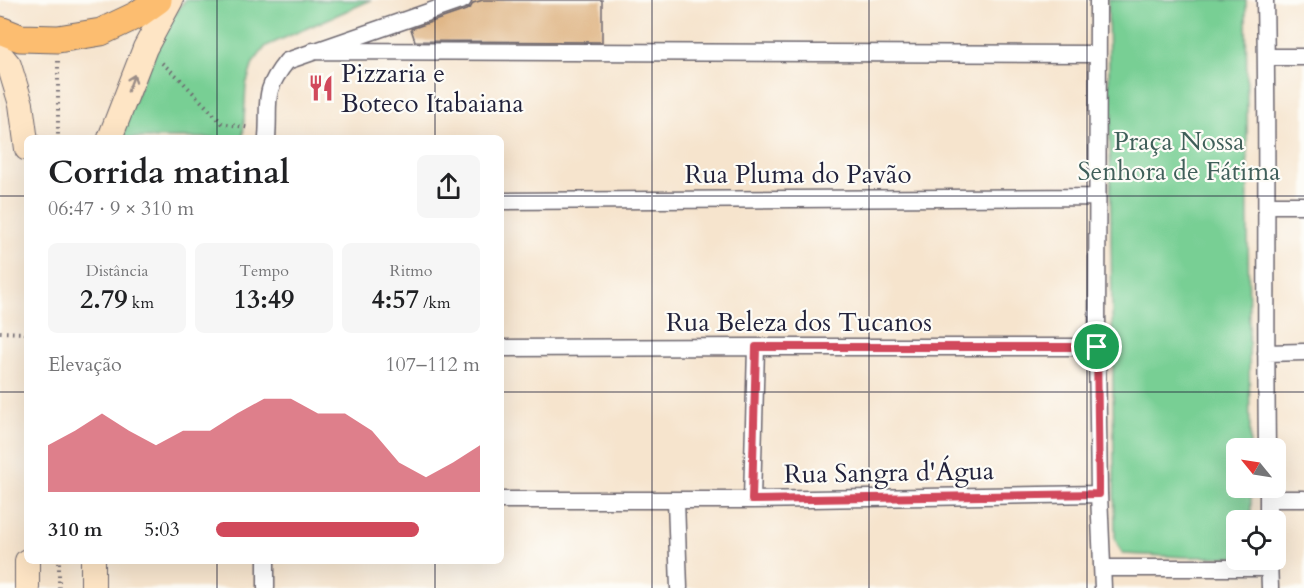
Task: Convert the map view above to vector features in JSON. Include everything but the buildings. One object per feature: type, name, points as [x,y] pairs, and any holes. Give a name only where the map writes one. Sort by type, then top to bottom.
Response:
[{"type":"main road","points":[[0,30],[20,38],[58,39],[101,32],[137,15],[158,0]]},
{"type":"main road","points":[[111,135],[145,48],[171,0]]},
{"type":"main road","points":[[0,54],[9,65],[21,104],[25,135]]},
{"type":"main road","points":[[27,564],[27,588]]},
{"type":"main road","points":[[93,564],[93,588]]},
{"type":"street","points":[[268,134],[267,97],[276,74],[287,61],[463,0]]},
{"type":"street","points":[[1098,0],[1097,347],[1103,588]]},
{"type":"street","points":[[1265,0],[1267,438]]},
{"type":"street","points":[[313,51],[1097,54]]},
{"type":"street","points":[[1266,57],[1304,57]]},
{"type":"street","name":"Rua Pluma do Pavão","points":[[504,201],[1096,197]]},
{"type":"street","points":[[1267,205],[1304,204]]},
{"type":"street","points":[[752,500],[756,347]]},
{"type":"street","name":"Rua Beleza dos Tucanos","points":[[504,348],[1097,347]]},
{"type":"street","points":[[1266,353],[1304,352]]},
{"type":"street","name":"Rua Sangra d'Água","points":[[504,500],[676,501],[1099,494]]},
{"type":"street","points":[[1286,496],[1304,499]]},
{"type":"street","points":[[676,501],[679,588]]},
{"type":"street","points":[[266,564],[266,588]]},
{"type":"street","points":[[1103,568],[1226,565]]},
{"type":"street","points":[[1269,570],[1270,588]]},
{"type":"path","points":[[58,39],[58,135]]},
{"type":"path","points":[[145,48],[178,77],[222,123],[268,134]]},
{"type":"path","points":[[0,332],[24,333]]},
{"type":"path","points":[[59,564],[59,588]]},
{"type":"green space","points":[[185,0],[371,0],[266,46],[253,63],[246,85],[243,135],[118,135],[169,22]]},
{"type":"green space","name":"Praça Nossa Senhora de Fátima","points":[[1108,0],[1246,0],[1250,438],[1226,438],[1226,498],[1251,498],[1251,510],[1226,510],[1226,557],[1123,554],[1115,539]]},
{"type":"place","name":"Pizzaria e Boteco Itabaiana","points":[[321,88]]},
{"type":"route","points":[[756,347],[1097,347],[1099,494],[752,500],[756,347]]}]
